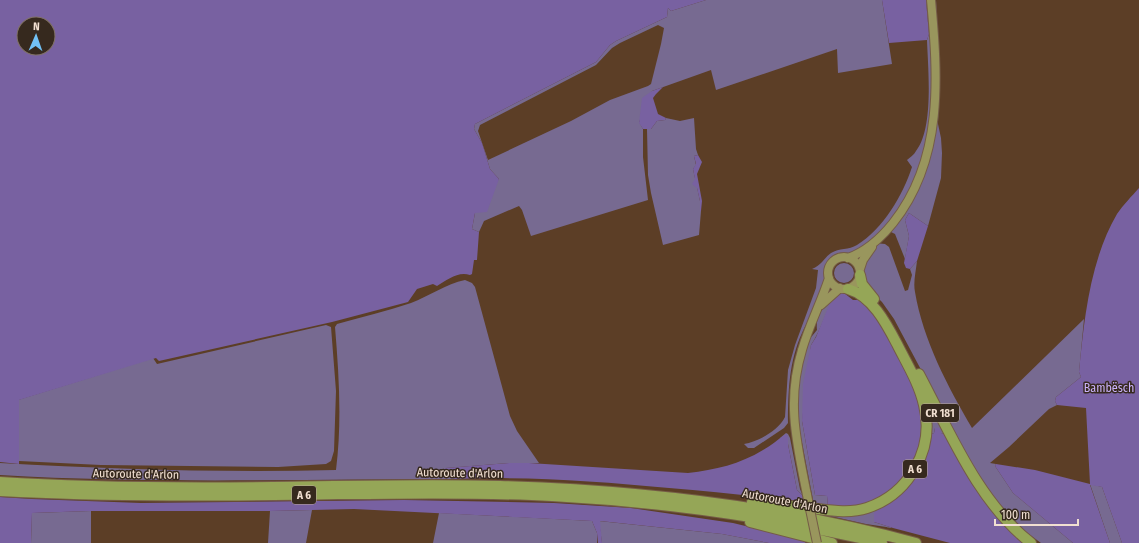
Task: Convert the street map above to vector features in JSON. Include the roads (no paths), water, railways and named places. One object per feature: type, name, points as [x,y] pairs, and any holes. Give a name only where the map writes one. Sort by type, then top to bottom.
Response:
[{"type":"highway","name":"CR 181","points":[[860,272],[862,284],[891,322],[977,481],[997,509],[1023,537],[1031,543]]},
{"type":"highway","name":"A 6","points":[[699,500],[722,498],[843,512],[866,509],[886,499],[902,487],[918,466],[924,447],[926,426],[925,406],[917,381],[887,325],[878,313],[863,295],[844,289]]},
{"type":"highway","name":"Autoroute d'Arlon","points":[[0,482],[141,488],[497,486],[589,490],[699,500],[789,514],[916,543]]},
{"type":"highway","name":"Autoroute d'Arlon","points":[[0,490],[52,494],[141,496],[497,494],[608,499],[738,514],[789,523],[882,543]]},
{"type":"highway","points":[[738,514],[749,522],[832,543]]},
{"type":"main road","points":[[819,307],[844,289],[856,284],[863,260],[874,243],[896,218],[909,200],[925,164],[934,124],[934,34],[931,0]]},
{"type":"main road","points":[[817,543],[794,424],[794,394],[798,364],[802,349],[829,278],[829,269],[834,261],[838,258],[848,258],[859,254],[874,243]]},
{"type":"main road","points":[[848,258],[856,262],[860,272]]},
{"type":"main road","points":[[829,278],[835,286],[844,289]]},
{"type":"park label","name":"Bambësch","points":[[1109,388]]}]
